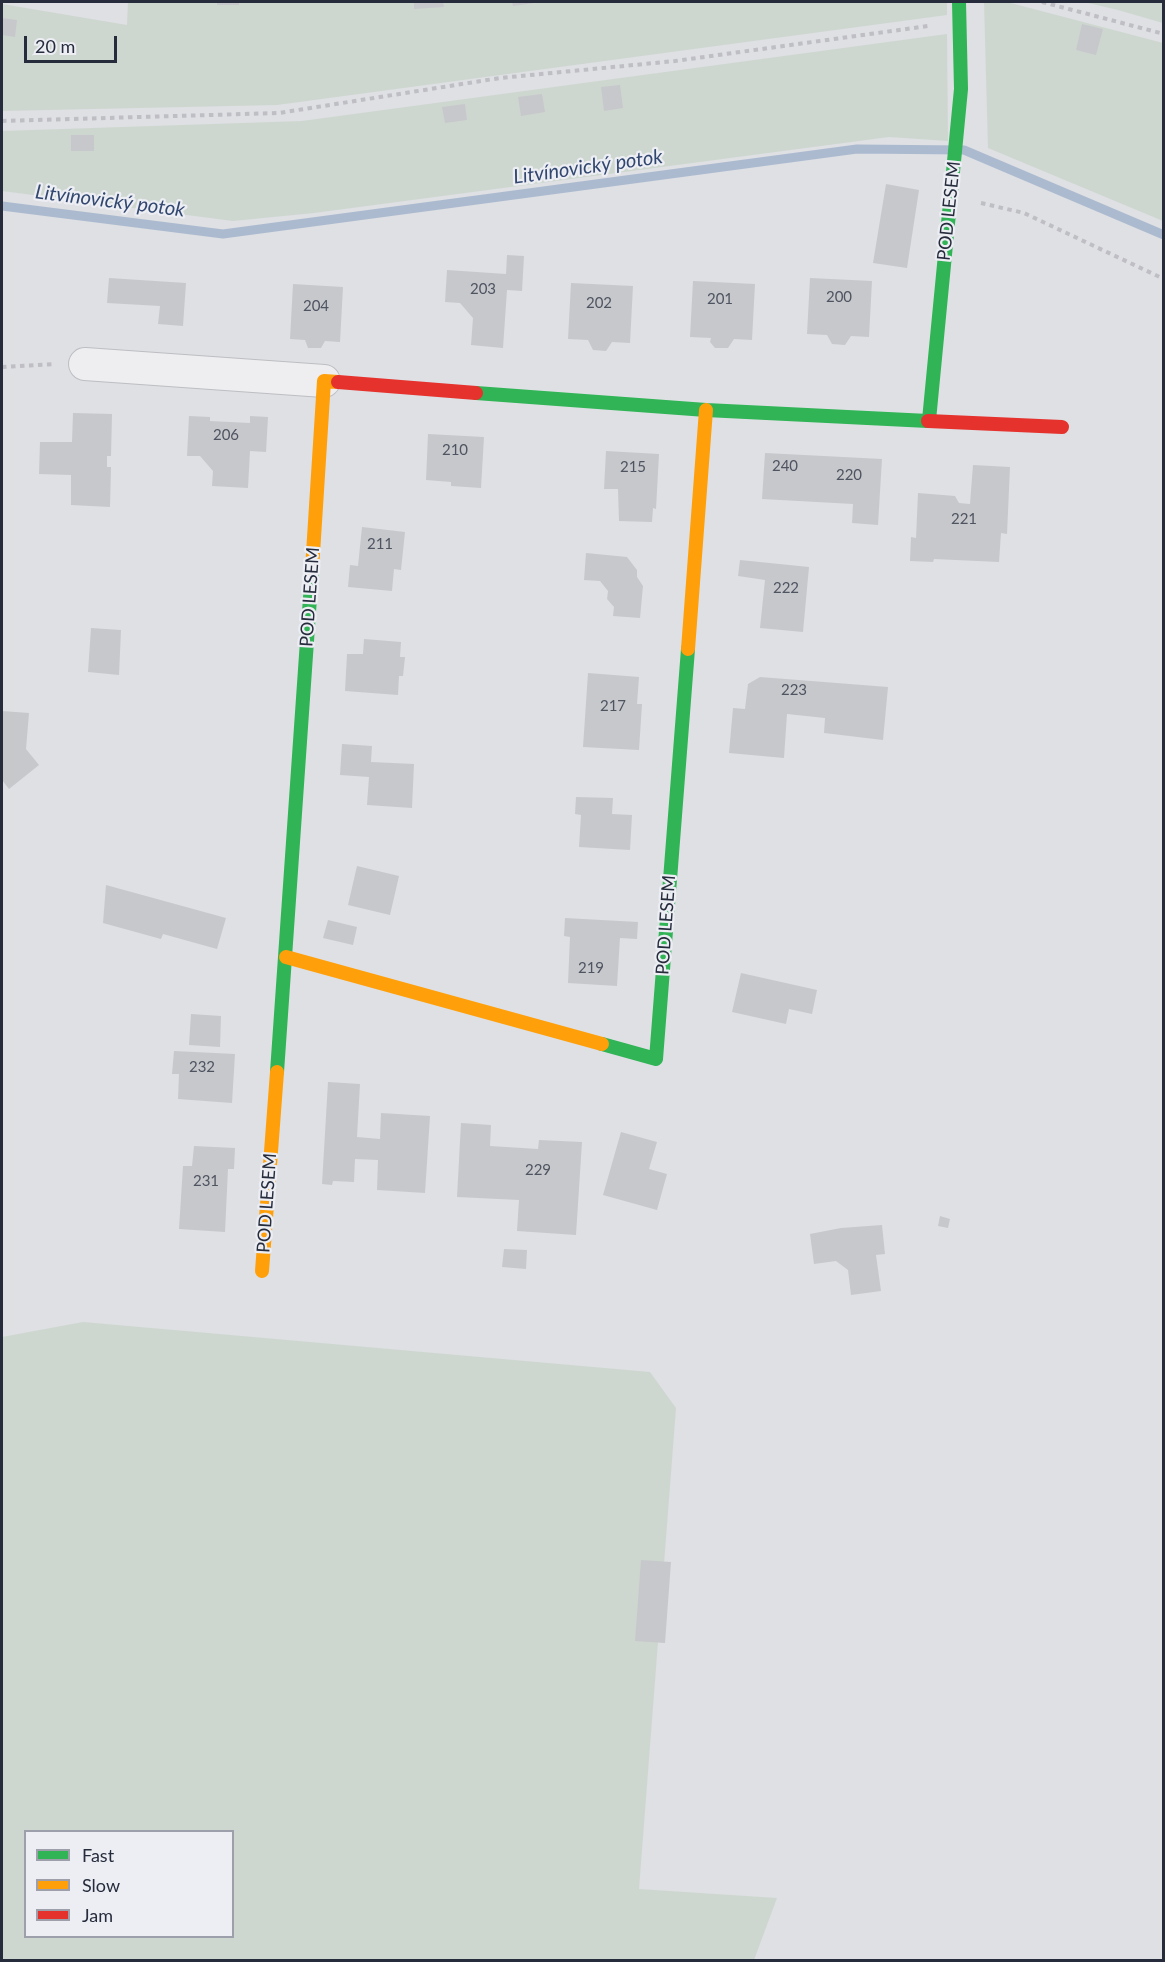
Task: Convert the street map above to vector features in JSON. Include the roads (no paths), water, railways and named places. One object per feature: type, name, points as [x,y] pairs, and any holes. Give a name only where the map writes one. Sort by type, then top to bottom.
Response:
[{"type":"street","name":"POD LESEM","points":[[929,420],[961,89],[959,2]]},
{"type":"street","points":[[85,364],[706,410],[1062,427]]},
{"type":"street","name":"POD LESEM","points":[[262,1271],[286,957],[324,381]]},
{"type":"street","name":"POD LESEM","points":[[286,957],[656,1059],[706,410]]},
{"type":"waterway","name":"Litvínovický potok","points":[[2,206],[223,234],[857,149],[964,150],[1164,235]]}]
